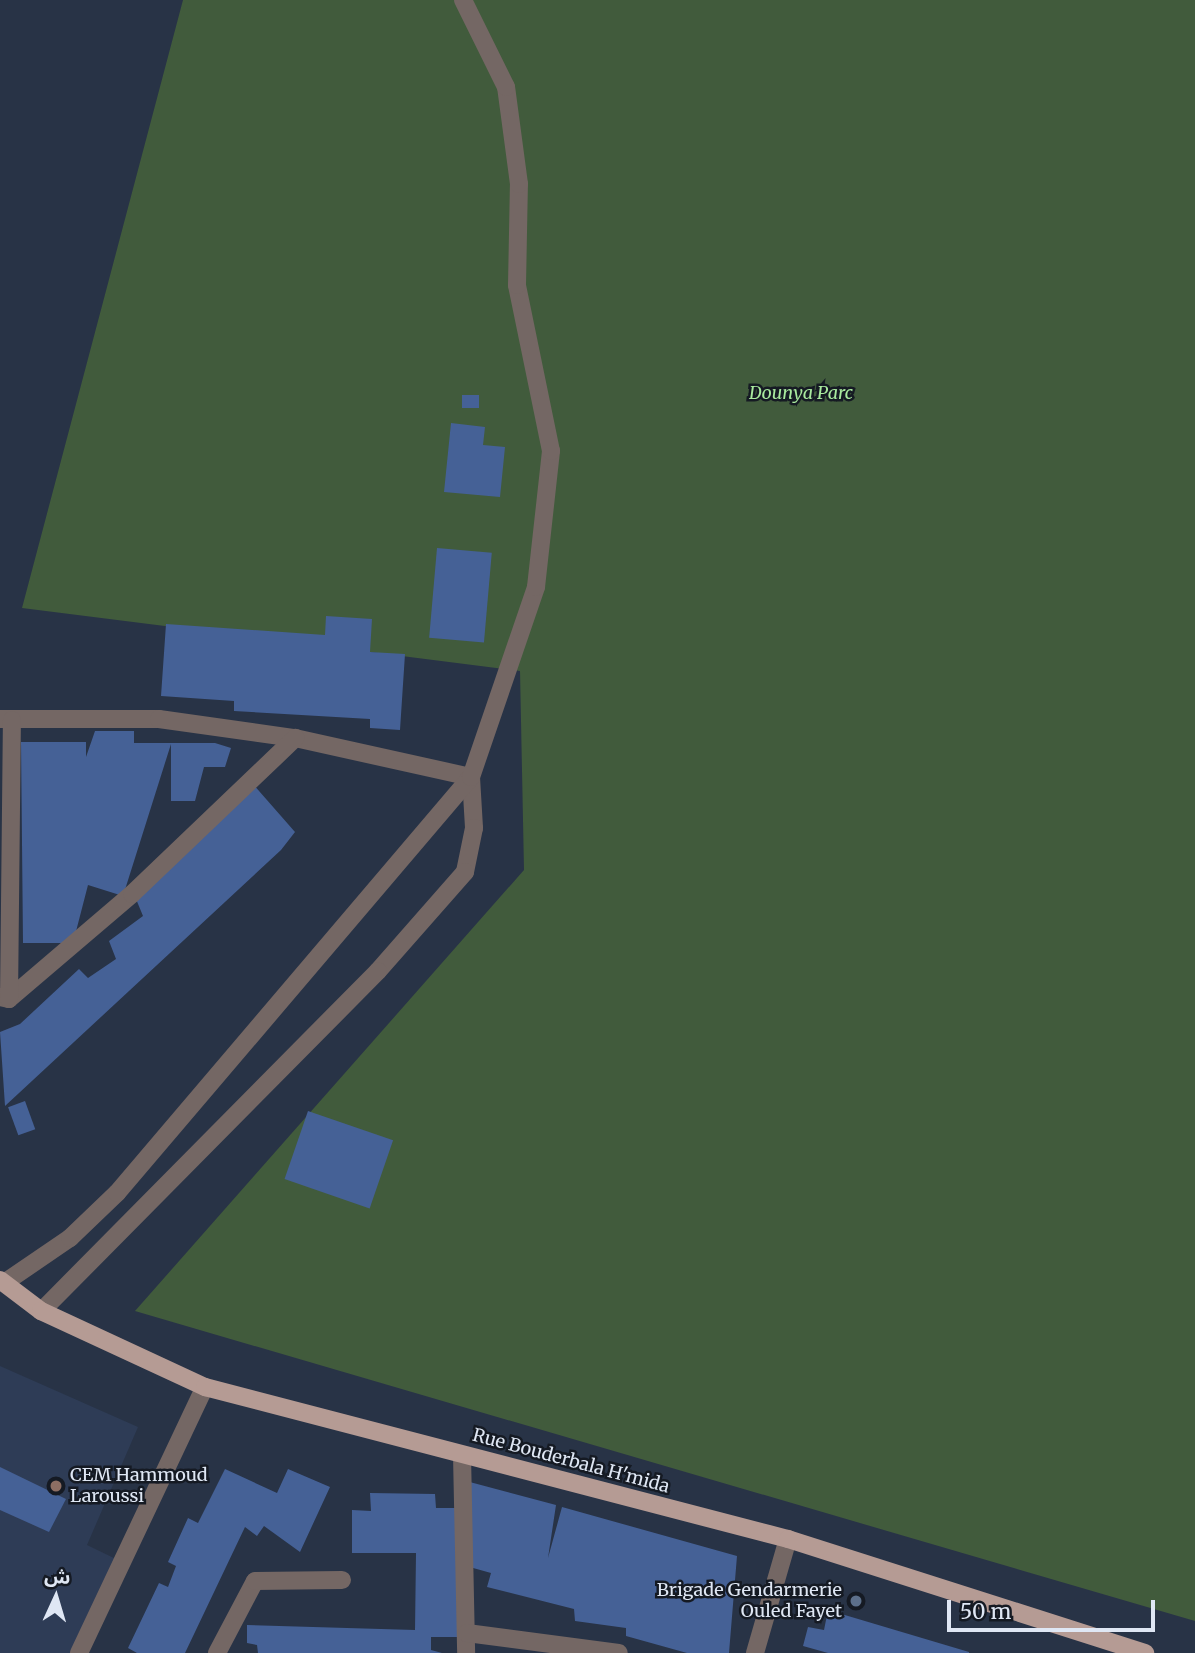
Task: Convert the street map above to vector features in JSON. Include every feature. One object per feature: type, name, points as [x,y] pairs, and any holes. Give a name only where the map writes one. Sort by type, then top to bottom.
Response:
[{"type":"main road","name":"Rue Bouderbala H'mida","points":[[2,1282],[41,1311],[205,1387],[788,1539],[1145,1653]]},
{"type":"street","points":[[2,1282],[70,1238],[117,1193],[471,777],[536,587],[551,451],[517,285],[519,184],[506,86],[463,0]]},
{"type":"street","points":[[5,998],[6,719],[159,719],[295,738],[471,777]]},
{"type":"street","points":[[5,998],[132,894],[295,738]]},
{"type":"street","points":[[41,1311],[377,971],[465,872],[474,828],[471,777]]},
{"type":"street","points":[[79,1653],[205,1387]]},
{"type":"street","points":[[462,1455],[466,1653]]},
{"type":"street","points":[[755,1653],[788,1539]]},
{"type":"street","points":[[217,1653],[255,1581],[342,1580]]},
{"type":"street","points":[[467,1633],[619,1653]]},
{"type":"shaded area","name":"CEM Hammoud Laroussi","points":[[0,1366],[138,1427],[87,1545],[118,1560],[72,1653],[0,1653]]},
{"type":"green space","name":"Dounya Parc","points":[[183,0],[1195,0],[1195,1621],[135,1311],[524,870],[520,671],[22,608]]},
{"type":"building","points":[[462,395],[479,395],[479,408],[462,408]]},
{"type":"building","points":[[451,423],[485,427],[483,445],[505,447],[500,497],[444,492]]},
{"type":"building","points":[[437,548],[492,553],[484,642],[429,638]]},
{"type":"building","points":[[326,616],[372,619],[370,652],[405,654],[400,730],[370,728],[370,719],[234,711],[234,701],[161,696],[166,624],[325,635]]},
{"type":"building","points":[[95,731],[134,731],[134,743],[215,743],[231,748],[225,767],[204,767],[195,801],[171,801],[171,744],[123,896],[88,885],[73,943],[23,943],[21,742],[86,742],[86,757]]},
{"type":"building","points":[[253,784],[295,832],[281,850],[5,1106],[0,1032],[20,1024],[79,969],[88,978],[116,959],[109,941],[143,916],[136,899]]},
{"type":"building","points":[[25,1101],[35,1129],[18,1135],[8,1107]]},
{"type":"building","points":[[308,1111],[393,1140],[370,1208],[285,1179]]},
{"type":"building","points":[[0,1467],[66,1499],[49,1532],[0,1510]]},
{"type":"building","points":[[225,1469],[277,1493],[288,1469],[330,1487],[300,1552],[264,1526],[257,1536],[245,1527],[185,1653],[137,1653],[128,1648],[159,1583],[168,1587],[176,1566],[168,1562],[188,1518],[198,1523]]},
{"type":"building","points":[[466,1481],[556,1505],[548,1558],[562,1507],[737,1556],[729,1653],[687,1653],[626,1636],[626,1628],[575,1621],[574,1609],[487,1587],[491,1573],[466,1566]]},
{"type":"building","points":[[370,1493],[435,1494],[436,1508],[457,1508],[465,1622],[457,1621],[457,1637],[431,1637],[431,1650],[442,1653],[258,1653],[257,1645],[247,1643],[247,1625],[415,1630],[416,1553],[352,1553],[352,1510],[371,1511]]},
{"type":"building","points":[[828,1610],[969,1653],[828,1653],[803,1646],[808,1627],[824,1630]]},
{"type":"place","name":"CEM Hammoud Laroussi","points":[[56,1486]]},
{"type":"place","name":"Brigade Gendarmerie Ouled Fayet","points":[[856,1601]]}]
